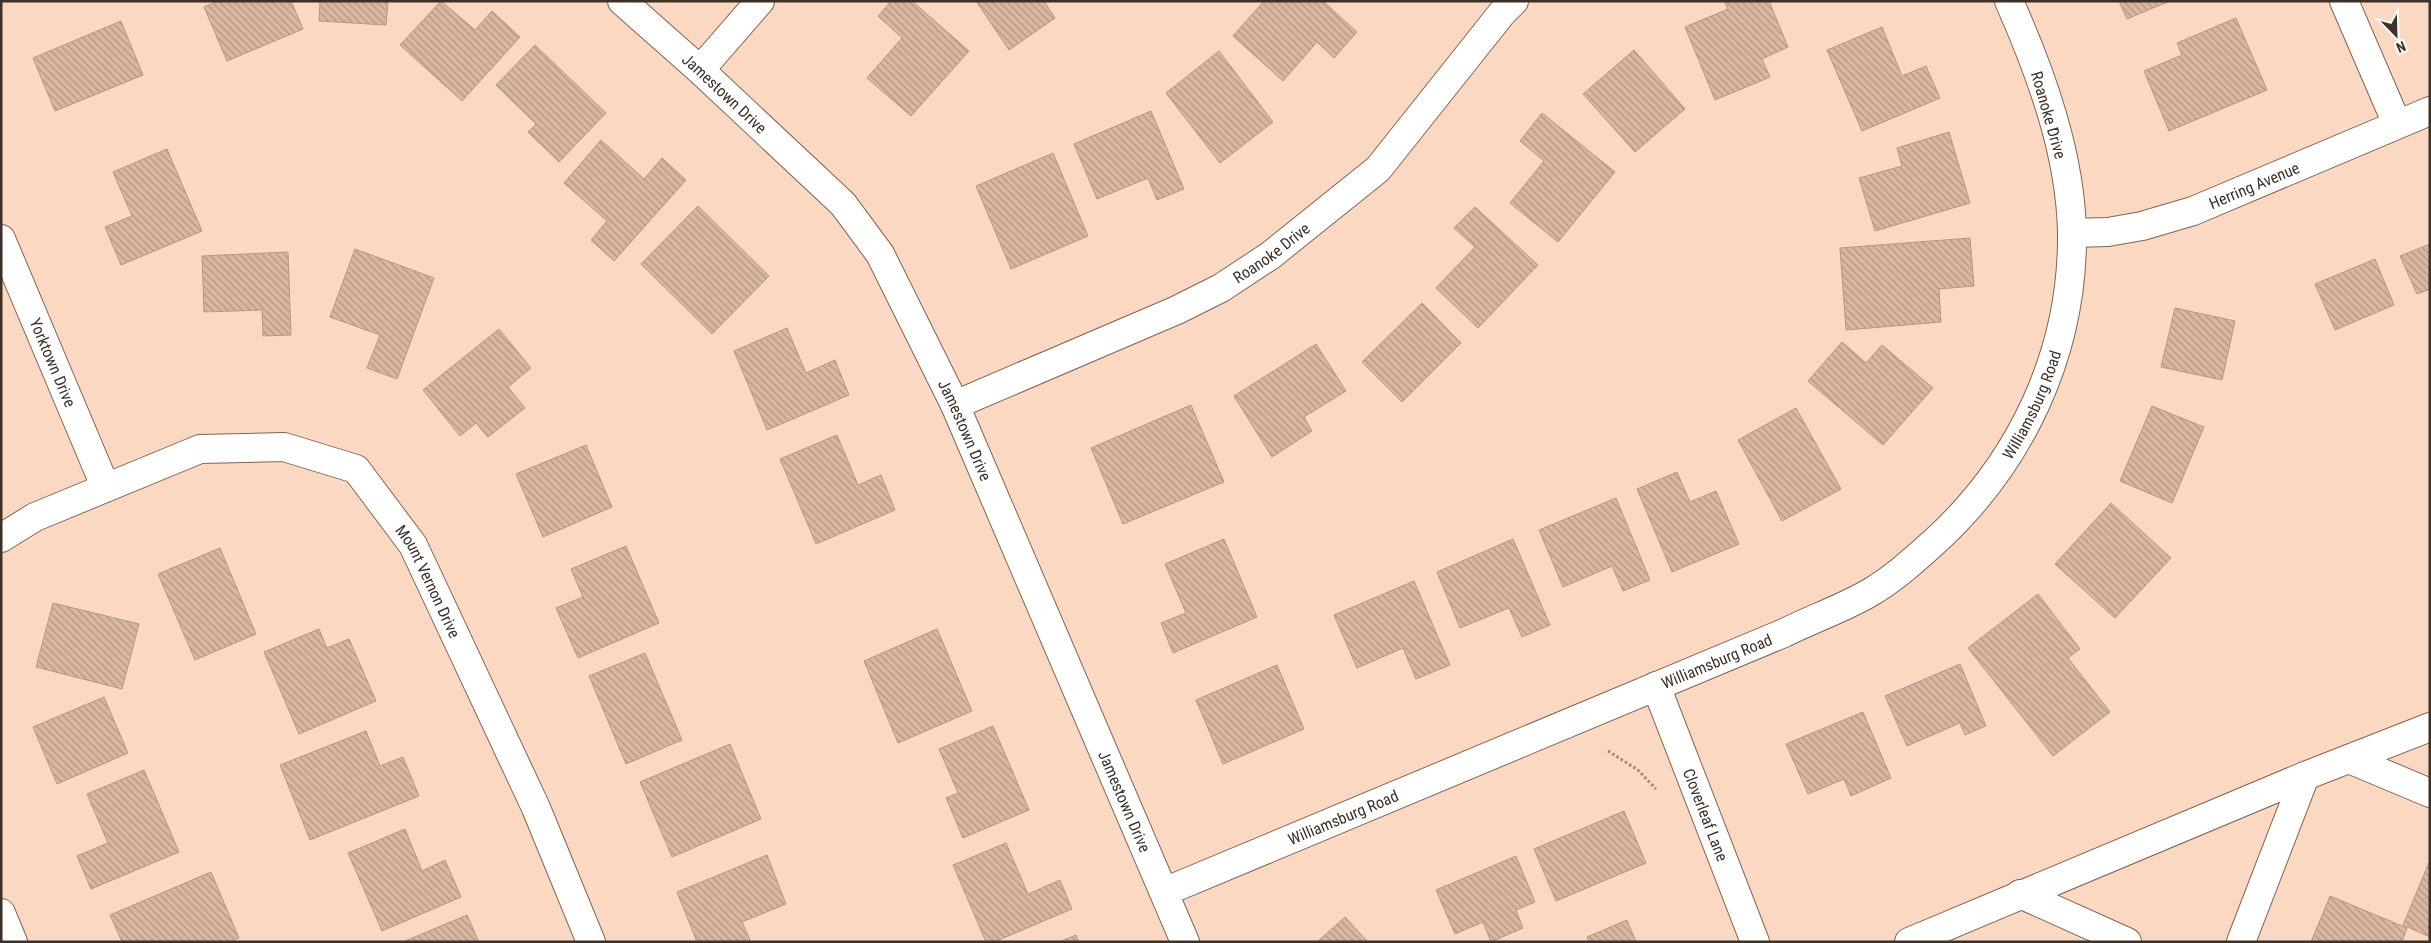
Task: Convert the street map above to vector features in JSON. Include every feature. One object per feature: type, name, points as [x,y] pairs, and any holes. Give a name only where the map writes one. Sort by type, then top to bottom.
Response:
[{"type":"street","name":"Jamestown Drive","points":[[622,1],[700,70],[843,204],[880,254],[896,281],[955,405],[1185,942]]},
{"type":"street","points":[[700,70],[760,1]]},
{"type":"street","name":"Roanoke Drive","points":[[955,405],[1177,310],[1221,288],[1271,255],[1378,169],[1502,13],[1514,1]]},
{"type":"street","name":"Roanoke Drive","points":[[2009,1],[2026,39],[2056,128],[2067,183],[2072,233]]},
{"type":"street","points":[[2344,1],[2397,124]]},
{"type":"street","name":"Herring Avenue","points":[[2072,233],[2108,232],[2142,226],[2193,211],[2430,110]]},
{"type":"street","name":"Williamsburg Road","points":[[1164,892],[1784,633],[1871,592],[1914,561],[1983,492],[2016,445],[2044,387],[2059,336],[2070,286],[2072,233]]},
{"type":"street","name":"Yorktown Drive","points":[[1,239],[105,486]]},
{"type":"street","name":"Mount Vernon Drive","points":[[1,538],[35,517],[105,486],[200,449],[284,446],[356,469],[413,545],[536,808],[590,942]]},
{"type":"street","name":"Cloverleaf Lane","points":[[1656,686],[1755,942]]},
{"type":"street","points":[[1909,942],[1942,934],[2020,894],[2305,776],[2430,727]]},
{"type":"street","points":[[2349,759],[2430,793]]},
{"type":"street","points":[[2241,942],[2305,776]]},
{"type":"street","points":[[2020,894],[2127,942]]},
{"type":"street","points":[[1,913],[13,942]]},
{"type":"path","points":[[1608,751],[1638,770],[1653,784],[1657,792]]},
{"type":"building","points":[[218,1],[291,1],[303,29],[227,61],[204,7]]},
{"type":"building","points":[[320,1],[388,1],[386,25],[319,21]]},
{"type":"building","points":[[441,1],[475,30],[492,11],[520,37],[462,101],[400,45]]},
{"type":"building","points":[[891,1],[912,1],[969,51],[911,116],[867,78],[902,38],[878,16]]},
{"type":"building","points":[[976,1],[1044,1],[1055,18],[1009,50]]},
{"type":"building","points":[[1264,1],[1323,1],[1357,32],[1334,58],[1317,42],[1283,81],[1233,36]]},
{"type":"building","points":[[1724,1],[1769,1],[1788,47],[1762,59],[1770,77],[1715,100],[1685,27],[1728,9]]},
{"type":"building","points":[[2119,1],[2170,1],[2127,19]]},
{"type":"building","points":[[2236,18],[2267,90],[2169,131],[2144,71],[2182,55],[2177,43]]},
{"type":"building","points":[[121,21],[143,75],[55,111],[33,58]]},
{"type":"building","points":[[1882,27],[1902,76],[1926,66],[1940,98],[1862,131],[1827,50]]},
{"type":"building","points":[[535,45],[606,113],[559,162],[528,132],[536,124],[496,85]]},
{"type":"building","points":[[1634,50],[1685,109],[1635,152],[1583,94]]},
{"type":"building","points":[[1219,51],[1273,122],[1220,163],[1166,93]]},
{"type":"building","points":[[1151,111],[1184,189],[1157,200],[1148,178],[1097,199],[1074,144]]},
{"type":"building","points":[[1542,113],[1615,172],[1558,242],[1510,203],[1544,161],[1520,141]]},
{"type":"building","points":[[1949,132],[1970,203],[1875,231],[1859,178],[1902,166],[1897,148]]},
{"type":"building","points":[[601,140],[644,179],[662,158],[686,180],[614,261],[591,240],[607,221],[564,183]]},
{"type":"building","points":[[167,149],[202,231],[121,265],[105,227],[132,216],[113,172]]},
{"type":"building","points":[[1053,153],[1088,236],[1011,269],[976,186]]},
{"type":"building","points":[[698,206],[769,276],[712,334],[641,264]]},
{"type":"building","points":[[1475,207],[1538,265],[1478,328],[1436,288],[1475,247],[1454,228]]},
{"type":"building","points":[[1970,238],[1974,286],[1939,289],[1941,322],[1846,330],[1840,248]]},
{"type":"building","points":[[2430,244],[2430,289],[2417,294],[2400,256]]},
{"type":"building","points":[[355,249],[434,278],[397,379],[367,368],[380,335],[330,317]]},
{"type":"building","points":[[288,252],[291,335],[263,336],[262,310],[204,312],[202,256]]},
{"type":"building","points":[[2375,259],[2394,305],[2335,330],[2315,284]]},
{"type":"building","points":[[1422,303],[1461,343],[1402,402],[1362,362]]},
{"type":"building","points":[[2175,308],[2235,321],[2222,380],[2161,367]]},
{"type":"building","points":[[787,328],[806,373],[835,360],[849,395],[767,430],[734,351]]},
{"type":"building","points":[[499,329],[531,368],[508,387],[525,408],[488,437],[476,423],[460,436],[423,390]]},
{"type":"building","points":[[1842,342],[1866,363],[1882,345],[1933,388],[1883,445],[1808,381]]},
{"type":"building","points":[[1316,344],[1346,391],[1304,417],[1312,431],[1272,457],[1234,396]]},
{"type":"building","points":[[1191,405],[1224,482],[1123,524],[1091,448]]},
{"type":"building","points":[[2152,406],[2204,427],[2172,503],[2120,481]]},
{"type":"building","points":[[1796,408],[1841,489],[1782,521],[1738,440]]},
{"type":"building","points":[[837,435],[858,485],[881,475],[895,510],[816,544],[780,459]]},
{"type":"building","points":[[586,445],[612,507],[543,537],[516,474]]},
{"type":"building","points":[[1677,472],[1690,502],[1716,491],[1739,544],[1672,572],[1637,489]]},
{"type":"building","points":[[1616,498],[1650,580],[1623,591],[1612,566],[1563,587],[1539,530]]},
{"type":"building","points":[[2111,503],[2171,558],[2115,618],[2055,564]]},
{"type":"building","points":[[1224,539],[1257,617],[1173,653],[1161,623],[1186,613],[1165,564]]},
{"type":"building","points":[[1513,539],[1550,625],[1522,637],[1509,608],[1460,628],[1437,572]]},
{"type":"building","points":[[626,546],[659,623],[578,658],[556,608],[583,597],[571,569]]},
{"type":"building","points":[[220,548],[256,634],[195,660],[158,574]]},
{"type":"building","points":[[1414,581],[1450,665],[1416,679],[1403,648],[1357,668],[1334,615]]},
{"type":"building","points":[[2038,594],[2080,649],[2068,658],[2110,712],[2053,756],[1968,648]]},
{"type":"building","points":[[53,603],[139,624],[122,689],[36,667]]},
{"type":"building","points":[[319,629],[327,648],[349,639],[376,701],[299,734],[264,652]]},
{"type":"building","points":[[937,629],[972,711],[898,743],[864,661]]},
{"type":"building","points":[[645,653],[682,740],[626,764],[589,676]]},
{"type":"building","points":[[1960,664],[1986,726],[1965,735],[1960,723],[1907,746],[1885,696]]},
{"type":"building","points":[[1277,665],[1304,729],[1223,764],[1196,700]]},
{"type":"building","points":[[104,697],[128,753],[57,784],[33,727]]},
{"type":"building","points":[[1863,712],[1891,778],[1851,796],[1844,779],[1808,794],[1786,744]]},
{"type":"building","points":[[993,726],[1029,810],[963,838],[946,798],[958,793],[939,749]]},
{"type":"building","points":[[366,731],[380,766],[403,757],[419,796],[310,840],[280,765]]},
{"type":"building","points":[[730,744],[761,819],[672,857],[640,782]]},
{"type":"building","points":[[144,770],[179,852],[91,889],[77,856],[108,843],[87,794]]},
{"type":"building","points":[[1624,811],[1646,863],[1556,901],[1534,849]]},
{"type":"building","points":[[405,829],[422,871],[445,860],[461,897],[382,931],[348,853]]},
{"type":"building","points":[[1006,843],[1028,894],[1060,880],[1072,909],[994,942],[986,942],[953,865]]},
{"type":"building","points":[[767,855],[786,904],[742,922],[751,942],[697,942],[677,892]]},
{"type":"building","points":[[1516,856],[1535,902],[1516,910],[1523,928],[1491,942],[1483,922],[1455,934],[1436,890]]},
{"type":"building","points":[[2430,860],[2430,937],[2403,925]]},
{"type":"building","points":[[211,872],[239,938],[229,942],[122,942],[110,915]]},
{"type":"building","points":[[2330,896],[2407,928],[2402,942],[2311,942]]},
{"type":"building","points":[[467,915],[479,942],[405,942],[405,941]]},
{"type":"building","points":[[1345,917],[1368,942],[1317,942]]},
{"type":"building","points":[[1627,920],[1636,942],[1589,942],[1587,937]]},
{"type":"building","points":[[1076,935],[1079,942],[1059,942]]}]
